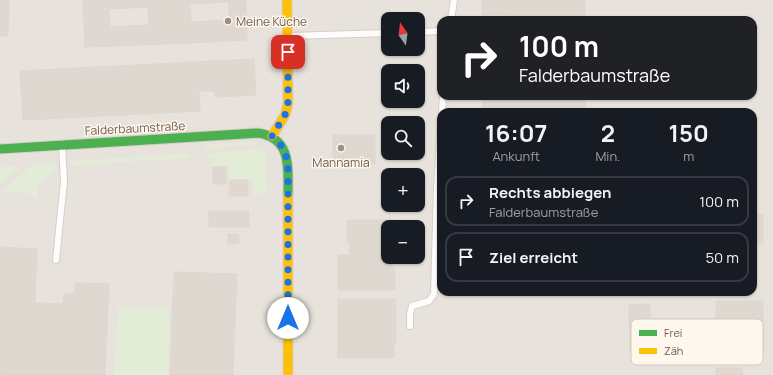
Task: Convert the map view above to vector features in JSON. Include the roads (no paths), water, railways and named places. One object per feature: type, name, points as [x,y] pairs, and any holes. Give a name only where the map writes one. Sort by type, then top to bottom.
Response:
[{"type":"street","points":[[287,0],[288,104],[285,115],[272,136],[284,149],[288,164],[288,375]]},
{"type":"street","name":"Falderbaumstraße","points":[[0,149],[258,133],[272,136]]},
{"type":"lane","points":[[452,16],[454,0]]},
{"type":"lane","points":[[425,32],[437,31]]},
{"type":"lane","points":[[287,36],[381,33]]},
{"type":"lane","points":[[56,260],[64,181],[62,145]]},
{"type":"lane","points":[[410,326],[412,306],[429,301],[434,294],[437,199]]},
{"type":"place","name":"Meine Küche","points":[[228,21]]},
{"type":"place","name":"Mannamia","points":[[341,148]]}]
